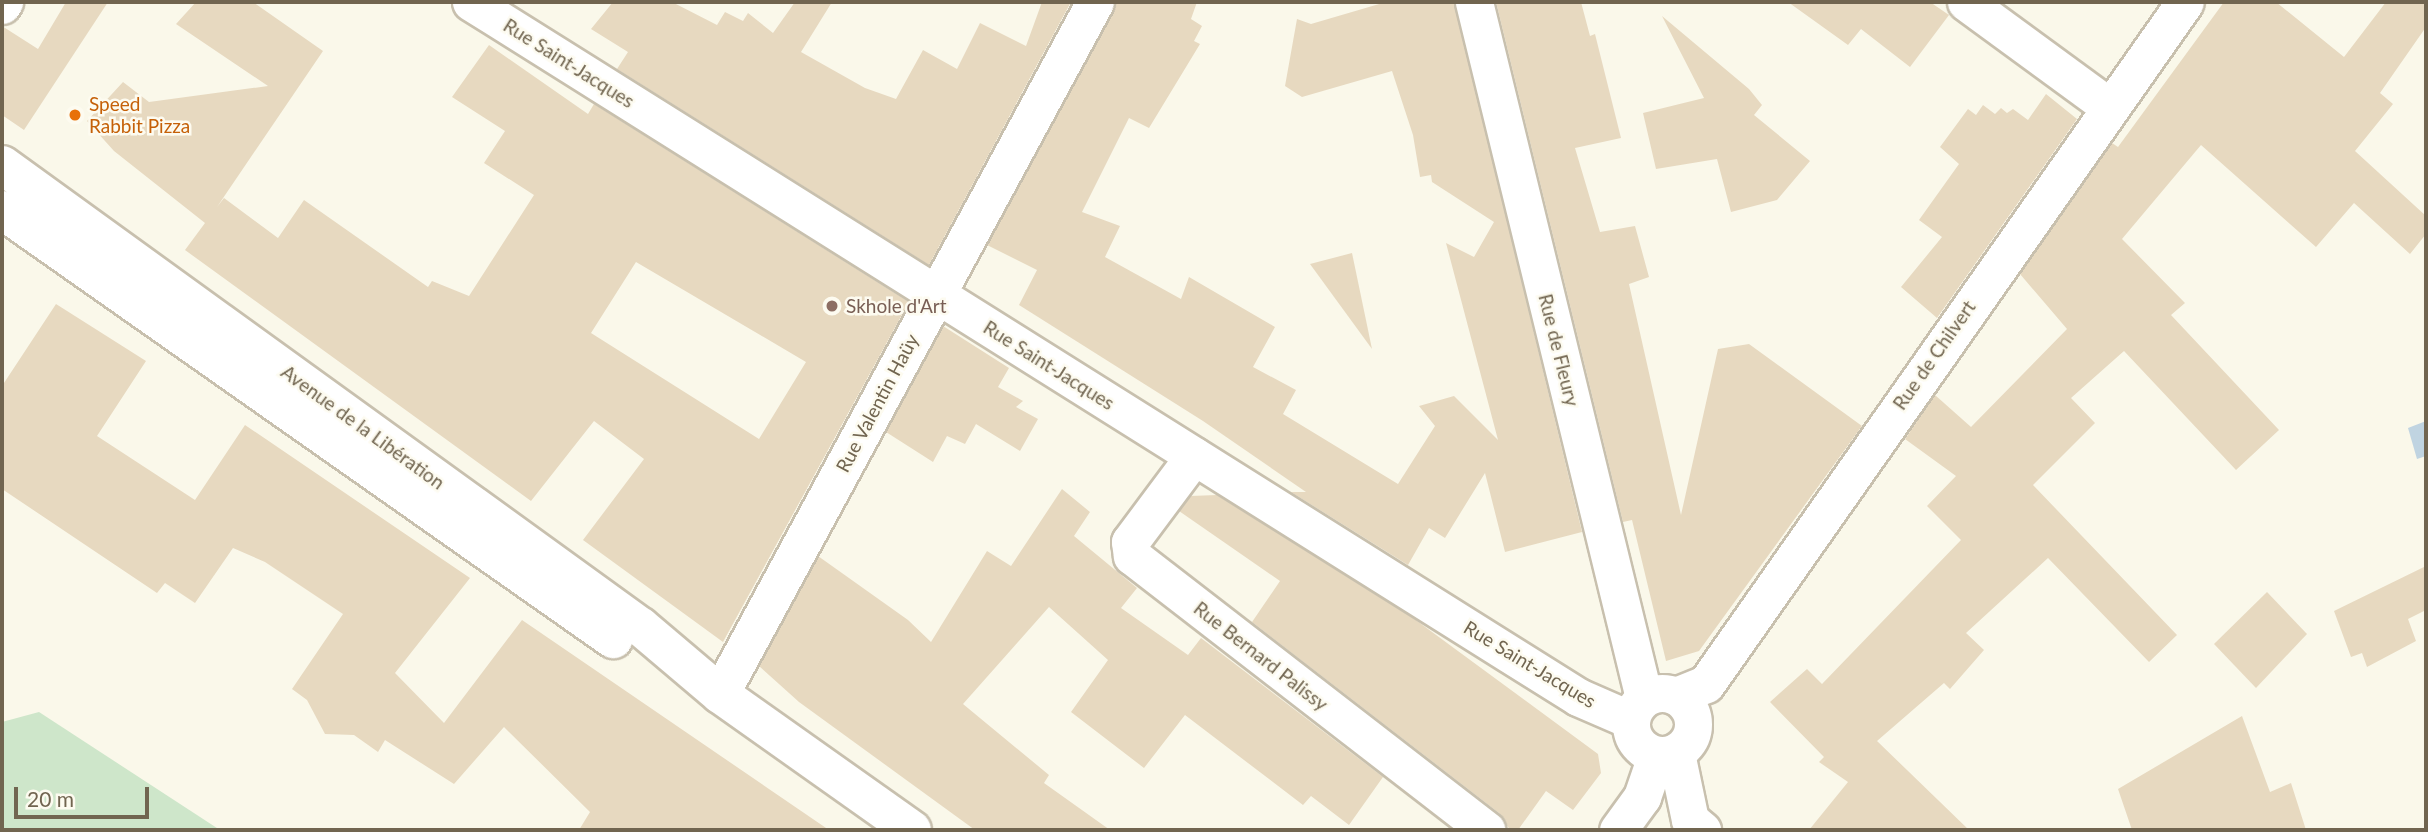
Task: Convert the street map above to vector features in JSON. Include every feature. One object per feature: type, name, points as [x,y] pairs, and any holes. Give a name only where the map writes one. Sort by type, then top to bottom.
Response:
[{"type":"main road","name":"Avenue de la Libération","points":[[2,165],[640,627],[720,694],[912,830]]},
{"type":"main road","name":"Avenue de la Libération","points":[[2,210],[635,654],[720,694]]},
{"type":"street","name":"Rue Saint-Jacques","points":[[471,2],[1578,697],[1650,705]]},
{"type":"street","name":"Rue Valentin Haüy","points":[[720,694],[1095,2]]},
{"type":"street","name":"Rue de Fleury","points":[[1474,2],[1650,705]]},
{"type":"street","points":[[1966,2],[2108,106]]},
{"type":"street","name":"Rue de Chilvert","points":[[1650,705],[1706,684],[2108,106],[2185,2]]},
{"type":"street","name":"Rue Bernard Palissy","points":[[1194,456],[1130,542],[1132,556],[1486,830]]},
{"type":"street","points":[[1618,830],[1642,797],[1666,754],[1690,739],[1693,720],[1690,710],[1650,705],[1639,746],[1666,754]]},
{"type":"street","points":[[1666,754],[1690,820],[1702,830]]},
{"type":"green space","points":[[39,712],[220,830],[2,830],[2,722]]},
{"type":"water","points":[[2426,421],[2426,456],[2417,459],[2408,428]]},
{"type":"building","points":[[66,2],[108,2],[24,130],[2,115],[2,26],[38,49]]},
{"type":"building","points":[[196,2],[253,2],[323,51],[217,207],[224,198],[278,238],[304,200],[428,287],[432,281],[469,296],[534,195],[484,163],[505,131],[452,97],[489,45],[588,114],[594,104],[909,302],[723,642],[583,540],[644,459],[594,421],[531,501],[185,250],[205,223],[114,151],[87,121],[123,82],[149,102],[268,86],[176,24]],"holes":[[[636,262],[806,362],[759,439],[591,333]]]},
{"type":"building","points":[[613,2],[672,2],[717,25],[725,12],[743,21],[748,13],[773,33],[795,2],[832,2],[801,52],[865,88],[896,99],[923,50],[957,69],[980,23],[1026,46],[1042,2],[1071,2],[929,265],[617,69],[628,52],[591,29]]},
{"type":"building","points":[[1116,2],[1197,2],[1191,19],[1202,26],[1194,41],[1200,44],[1149,128],[1129,118],[1082,212],[1120,226],[1105,257],[1181,299],[1189,277],[1275,327],[1253,367],[1296,390],[1283,414],[1398,484],[1435,426],[1419,406],[1454,396],[1498,440],[1446,243],[1474,257],[1494,222],[1432,182],[1431,175],[1420,177],[1413,135],[1392,71],[1302,97],[1285,86],[1297,19],[1311,24],[1386,2],[1454,2],[1582,532],[1505,552],[1485,473],[1445,538],[1429,528],[1408,565],[1291,492],[1306,492],[1203,421],[1019,305],[1037,270],[987,245]]},
{"type":"building","points":[[1496,2],[1581,2],[1590,36],[1595,34],[1621,138],[1575,148],[1600,232],[1635,226],[1649,277],[1629,284],[1681,515],[1718,349],[1749,344],[1862,426],[1699,651],[1666,661],[1632,520],[1623,522]]},
{"type":"building","points":[[1788,2],[1930,2],[1949,15],[1910,67],[1861,29],[1848,45]]},
{"type":"building","points":[[2224,2],[2276,2],[2344,57],[2386,2],[2426,2],[2426,27],[2380,93],[2393,104],[2355,151],[2426,216],[2426,234],[2410,254],[2354,203],[2316,247],[2201,145],[2122,239],[2185,303],[2171,315],[2279,430],[2236,470],[2124,351],[2071,398],[2095,423],[2033,485],[2177,635],[2149,662],[2048,558],[1966,633],[1984,650],[1950,689],[1944,683],[1877,741],[1969,830],[1809,830],[1848,782],[1819,762],[1824,757],[1770,702],[1807,669],[1822,684],[1961,540],[1927,506],[1956,476],[1905,439],[1935,395],[1971,427],[2067,329],[2020,274],[2112,143],[2118,147]]},
{"type":"building","points":[[1662,16],[1749,89],[1762,105],[1754,115],[1810,161],[1777,200],[1731,212],[1717,159],[1656,169],[1643,113],[1704,98]]},
{"type":"building","points":[[2046,94],[2077,119],[1937,318],[1901,287],[1942,237],[1919,220],[1959,164],[1940,147],[1968,109],[1976,115],[1983,105],[1995,114],[2001,108],[2007,113],[2013,109],[2028,120]]},
{"type":"building","points":[[1352,253],[1372,349],[1310,264]]},
{"type":"building","points":[[56,304],[146,361],[97,436],[195,500],[245,425],[470,578],[395,673],[444,723],[522,620],[829,830],[579,830],[590,812],[504,727],[454,784],[385,740],[378,752],[354,735],[325,734],[307,700],[292,689],[343,614],[265,562],[233,548],[195,603],[165,583],[157,593],[2,489],[2,386]]},
{"type":"building","points":[[943,326],[1009,368],[998,387],[1023,401],[1016,407],[1038,419],[1020,451],[976,424],[965,444],[947,436],[933,462],[886,432]]},
{"type":"building","points":[[1062,489],[1090,512],[1074,536],[1137,588],[1121,608],[1188,655],[1201,638],[1383,777],[1349,825],[1311,796],[1303,805],[1185,715],[1144,768],[1071,712],[1108,660],[1049,607],[963,704],[1049,775],[1044,783],[1110,830],[975,830],[799,702],[759,666],[818,556],[908,620],[931,642],[987,551],[1011,566]]},
{"type":"building","points":[[1217,495],[1413,618],[1598,754],[1601,773],[1573,810],[1546,791],[1518,830],[1510,830],[1499,813],[1252,622],[1280,581],[1179,511],[1190,496]]},
{"type":"building","points":[[2426,566],[2426,610],[2408,619],[2416,641],[2367,667],[2362,653],[2351,657],[2334,611]]},
{"type":"building","points":[[2267,592],[2307,634],[2256,688],[2214,644]]},
{"type":"building","points":[[2242,716],[2270,792],[2291,783],[2306,830],[2132,830],[2118,789]]},
{"type":"place","name":"Speed Rabbit Pizza","points":[[75,115]]},
{"type":"place","name":"Skhole d'Art","points":[[832,306]]}]
